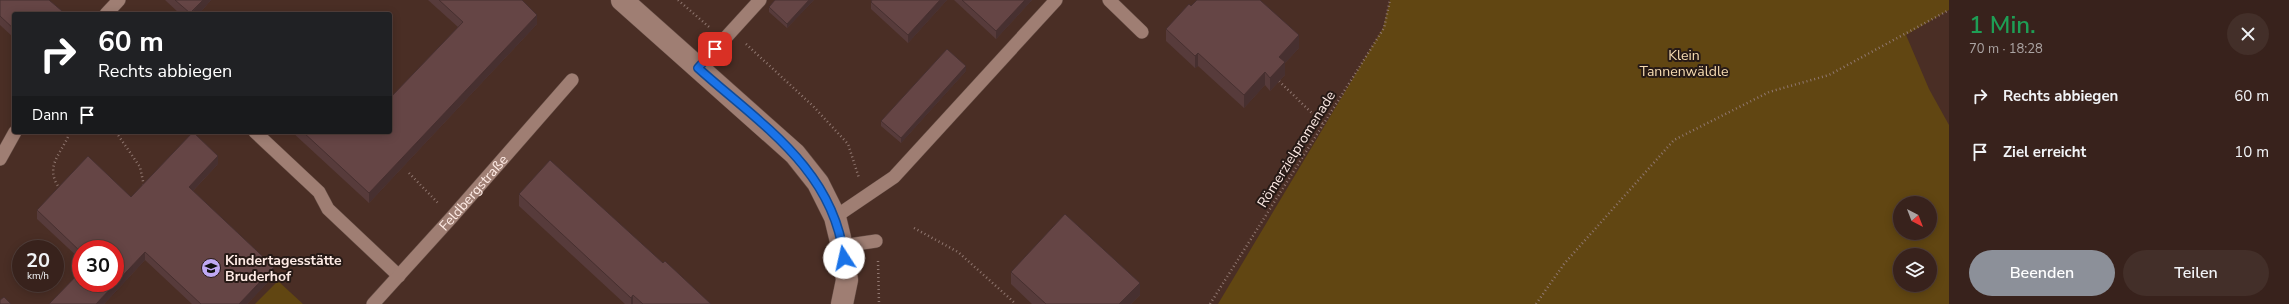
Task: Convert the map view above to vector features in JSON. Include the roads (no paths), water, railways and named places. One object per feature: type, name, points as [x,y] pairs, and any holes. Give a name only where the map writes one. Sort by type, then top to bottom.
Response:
[{"type":"street","points":[[622,0],[795,154],[818,183],[835,217],[842,246],[846,280],[842,304]]},
{"type":"lane","points":[[108,12],[119,0]]},
{"type":"lane","points":[[698,68],[760,0]]},
{"type":"lane","points":[[835,217],[894,177],[1056,0]]},
{"type":"lane","points":[[1109,0],[1142,32]]},
{"type":"lane","name":"Feldbergstraße","points":[[373,304],[452,217],[572,80]]},
{"type":"lane","points":[[0,159],[15,134]]},
{"type":"lane","points":[[257,134],[318,192],[328,209],[399,276]]},
{"type":"lane","points":[[842,246],[876,241]]},
{"type":"place","name":"Kindertagesstätte Bruderhof","points":[[211,268]]},
{"type":"park label","name":"Klein Tannenwäldle","points":[[1684,64]]}]
